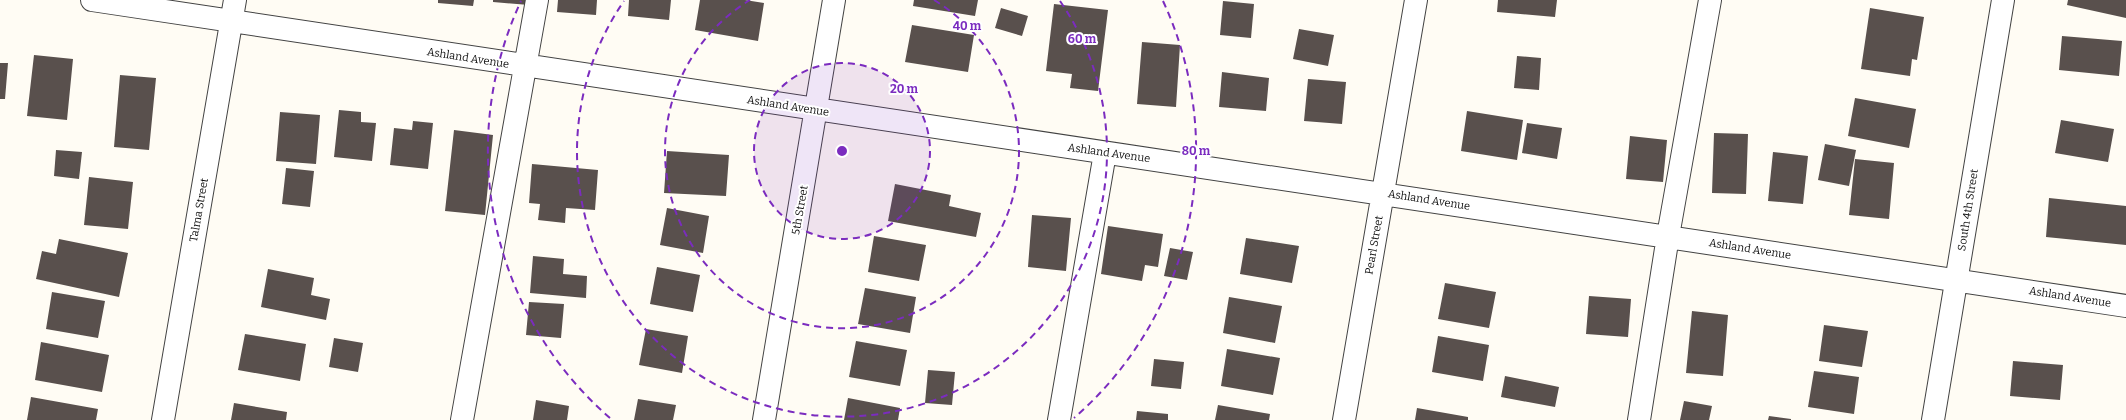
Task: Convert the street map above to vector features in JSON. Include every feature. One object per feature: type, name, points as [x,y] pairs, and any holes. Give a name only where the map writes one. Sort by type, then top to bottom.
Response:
[{"type":"street","name":"Ashland Avenue","points":[[92,0],[817,110],[1383,193],[2126,306]]},
{"type":"street","name":"Talma Street","points":[[163,420],[235,0]]},
{"type":"street","points":[[462,420],[537,0]]},
{"type":"street","name":"5th Street","points":[[764,420],[817,110],[834,0]]},
{"type":"street","name":"Pearl Street","points":[[1344,420],[1416,0]]},
{"type":"street","points":[[1639,420],[1668,236],[1710,0]]},
{"type":"street","name":"South 4th Street","points":[[1933,420],[2003,0]]},
{"type":"street","points":[[1059,420],[1105,153]]},
{"type":"building","points":[[438,0],[474,0],[473,6],[438,3]]},
{"type":"building","points":[[493,0],[529,0],[529,5],[493,2]]},
{"type":"building","points":[[558,0],[597,0],[596,15],[557,12]]},
{"type":"building","points":[[629,0],[671,0],[669,20],[628,16]]},
{"type":"building","points":[[700,0],[745,0],[764,3],[758,41],[695,30]]},
{"type":"building","points":[[914,0],[978,0],[975,16],[913,6]]},
{"type":"building","points":[[1498,0],[1557,0],[1555,17],[1497,12]]},
{"type":"building","points":[[2068,0],[2126,0],[2126,18],[2067,5]]},
{"type":"building","points":[[1223,1],[1254,4],[1251,38],[1220,35]]},
{"type":"building","points":[[1054,4],[1108,10],[1098,91],[1070,88],[1072,74],[1046,71]]},
{"type":"building","points":[[1001,8],[1028,16],[1022,36],[995,28]]},
{"type":"building","points":[[1870,8],[1924,17],[1917,60],[1912,59],[1910,76],[1861,69]]},
{"type":"building","points":[[912,25],[974,35],[968,72],[905,62]]},
{"type":"building","points":[[1299,29],[1334,35],[1328,66],[1293,59]]},
{"type":"building","points":[[2062,36],[2122,41],[2119,76],[2059,70]]},
{"type":"building","points":[[1142,42],[1180,45],[1176,107],[1137,104]]},
{"type":"building","points":[[34,55],[73,59],[67,120],[27,116]]},
{"type":"building","points":[[1517,56],[1541,58],[1539,90],[1514,88]]},
{"type":"building","points":[[0,63],[8,63],[5,99],[0,99]]},
{"type":"building","points":[[1222,72],[1269,78],[1266,111],[1219,107]]},
{"type":"building","points":[[120,75],[156,78],[149,150],[114,147]]},
{"type":"building","points":[[1308,79],[1346,82],[1342,124],[1304,121]]},
{"type":"building","points":[[1855,98],[1916,109],[1909,148],[1848,136]]},
{"type":"building","points":[[339,110],[361,112],[361,122],[376,123],[372,161],[334,157]]},
{"type":"building","points":[[1467,111],[1523,120],[1517,160],[1461,151]]},
{"type":"building","points":[[280,112],[320,115],[316,164],[276,161]]},
{"type":"building","points":[[2061,120],[2114,129],[2108,162],[2055,153]]},
{"type":"building","points":[[413,121],[433,123],[428,169],[390,165],[394,128],[412,130]]},
{"type":"building","points":[[1527,123],[1562,128],[1557,159],[1522,153]]},
{"type":"building","points":[[454,130],[493,135],[485,215],[445,211]]},
{"type":"building","points":[[1714,133],[1748,134],[1746,194],[1712,193]]},
{"type":"building","points":[[1630,136],[1667,140],[1663,182],[1626,179]]},
{"type":"building","points":[[1825,144],[1856,150],[1849,186],[1818,180]]},
{"type":"building","points":[[56,150],[82,152],[79,179],[54,176]]},
{"type":"building","points":[[667,151],[729,155],[726,196],[664,193]]},
{"type":"building","points":[[1773,152],[1808,156],[1803,204],[1768,201]]},
{"type":"building","points":[[1855,159],[1894,163],[1889,219],[1849,215]]},
{"type":"building","points":[[532,164],[598,170],[595,210],[566,208],[565,223],[538,220],[540,204],[529,203]]},
{"type":"building","points":[[286,168],[314,171],[310,207],[282,204]]},
{"type":"building","points":[[89,177],[133,182],[128,229],[84,225]]},
{"type":"building","points":[[895,184],[951,195],[949,206],[981,213],[976,237],[888,221]]},
{"type":"building","points":[[2049,198],[2126,206],[2126,245],[2046,237]]},
{"type":"building","points":[[667,208],[709,216],[703,253],[660,245]]},
{"type":"building","points":[[1032,215],[1071,218],[1066,271],[1028,267]]},
{"type":"building","points":[[1108,226],[1163,234],[1158,267],[1145,265],[1142,281],[1101,274]]},
{"type":"building","points":[[874,236],[926,245],[919,281],[868,272]]},
{"type":"building","points":[[1246,238],[1299,246],[1292,283],[1240,274]]},
{"type":"building","points":[[59,239],[128,253],[119,297],[36,279],[42,251],[56,254]]},
{"type":"building","points":[[1170,248],[1193,252],[1187,280],[1164,276]]},
{"type":"building","points":[[533,256],[564,259],[563,274],[587,276],[586,298],[530,293]]},
{"type":"building","points":[[657,267],[700,275],[693,312],[650,304]]},
{"type":"building","points":[[268,269],[314,278],[311,295],[330,299],[326,320],[261,307]]},
{"type":"building","points":[[1445,283],[1496,292],[1489,328],[1438,319]]},
{"type":"building","points":[[865,288],[916,297],[910,333],[858,324]]},
{"type":"building","points":[[52,292],[105,301],[98,338],[46,329]]},
{"type":"building","points":[[1589,296],[1631,299],[1628,337],[1586,334]]},
{"type":"building","points":[[1229,297],[1282,306],[1275,343],[1223,333]]},
{"type":"building","points":[[529,302],[564,304],[561,338],[526,335]]},
{"type":"building","points":[[1692,311],[1728,315],[1723,376],[1686,373]]},
{"type":"building","points":[[1824,325],[1868,331],[1862,367],[1819,361]]},
{"type":"building","points":[[646,329],[688,336],[682,373],[639,365]]},
{"type":"building","points":[[245,334],[306,344],[300,381],[238,370]]},
{"type":"building","points":[[1438,336],[1489,345],[1483,381],[1432,372]]},
{"type":"building","points":[[334,338],[363,343],[358,372],[329,367]]},
{"type":"building","points":[[856,341],[907,350],[900,386],[849,377]]},
{"type":"building","points":[[41,342],[109,355],[102,392],[35,380]]},
{"type":"building","points":[[1227,349],[1280,358],[1273,395],[1221,386]]},
{"type":"building","points":[[1154,359],[1184,362],[1181,389],[1151,386]]},
{"type":"building","points":[[2013,361],[2063,365],[2060,400],[2010,396]]},
{"type":"building","points":[[928,370],[955,372],[952,405],[925,403]]},
{"type":"building","points":[[1814,371],[1859,377],[1854,414],[1808,407]]},
{"type":"building","points":[[1505,376],[1559,387],[1555,407],[1501,397]]},
{"type":"building","points":[[31,397],[98,409],[96,420],[27,420]]},
{"type":"building","points":[[848,398],[900,408],[898,420],[844,420]]},
{"type":"building","points":[[638,399],[676,405],[673,420],[634,420]]},
{"type":"building","points":[[536,400],[569,406],[567,420],[533,420]]},
{"type":"building","points":[[1684,401],[1712,406],[1709,420],[1680,420]]},
{"type":"building","points":[[234,403],[287,412],[286,420],[231,420]]},
{"type":"building","points":[[1218,405],[1270,414],[1269,420],[1215,420]]},
{"type":"building","points":[[1417,408],[1468,417],[1468,420],[1415,420]]},
{"type":"building","points":[[1137,411],[1168,414],[1168,420],[1136,420]]},
{"type":"building","points":[[1769,416],[1791,419],[1791,420],[1768,420]]}]
